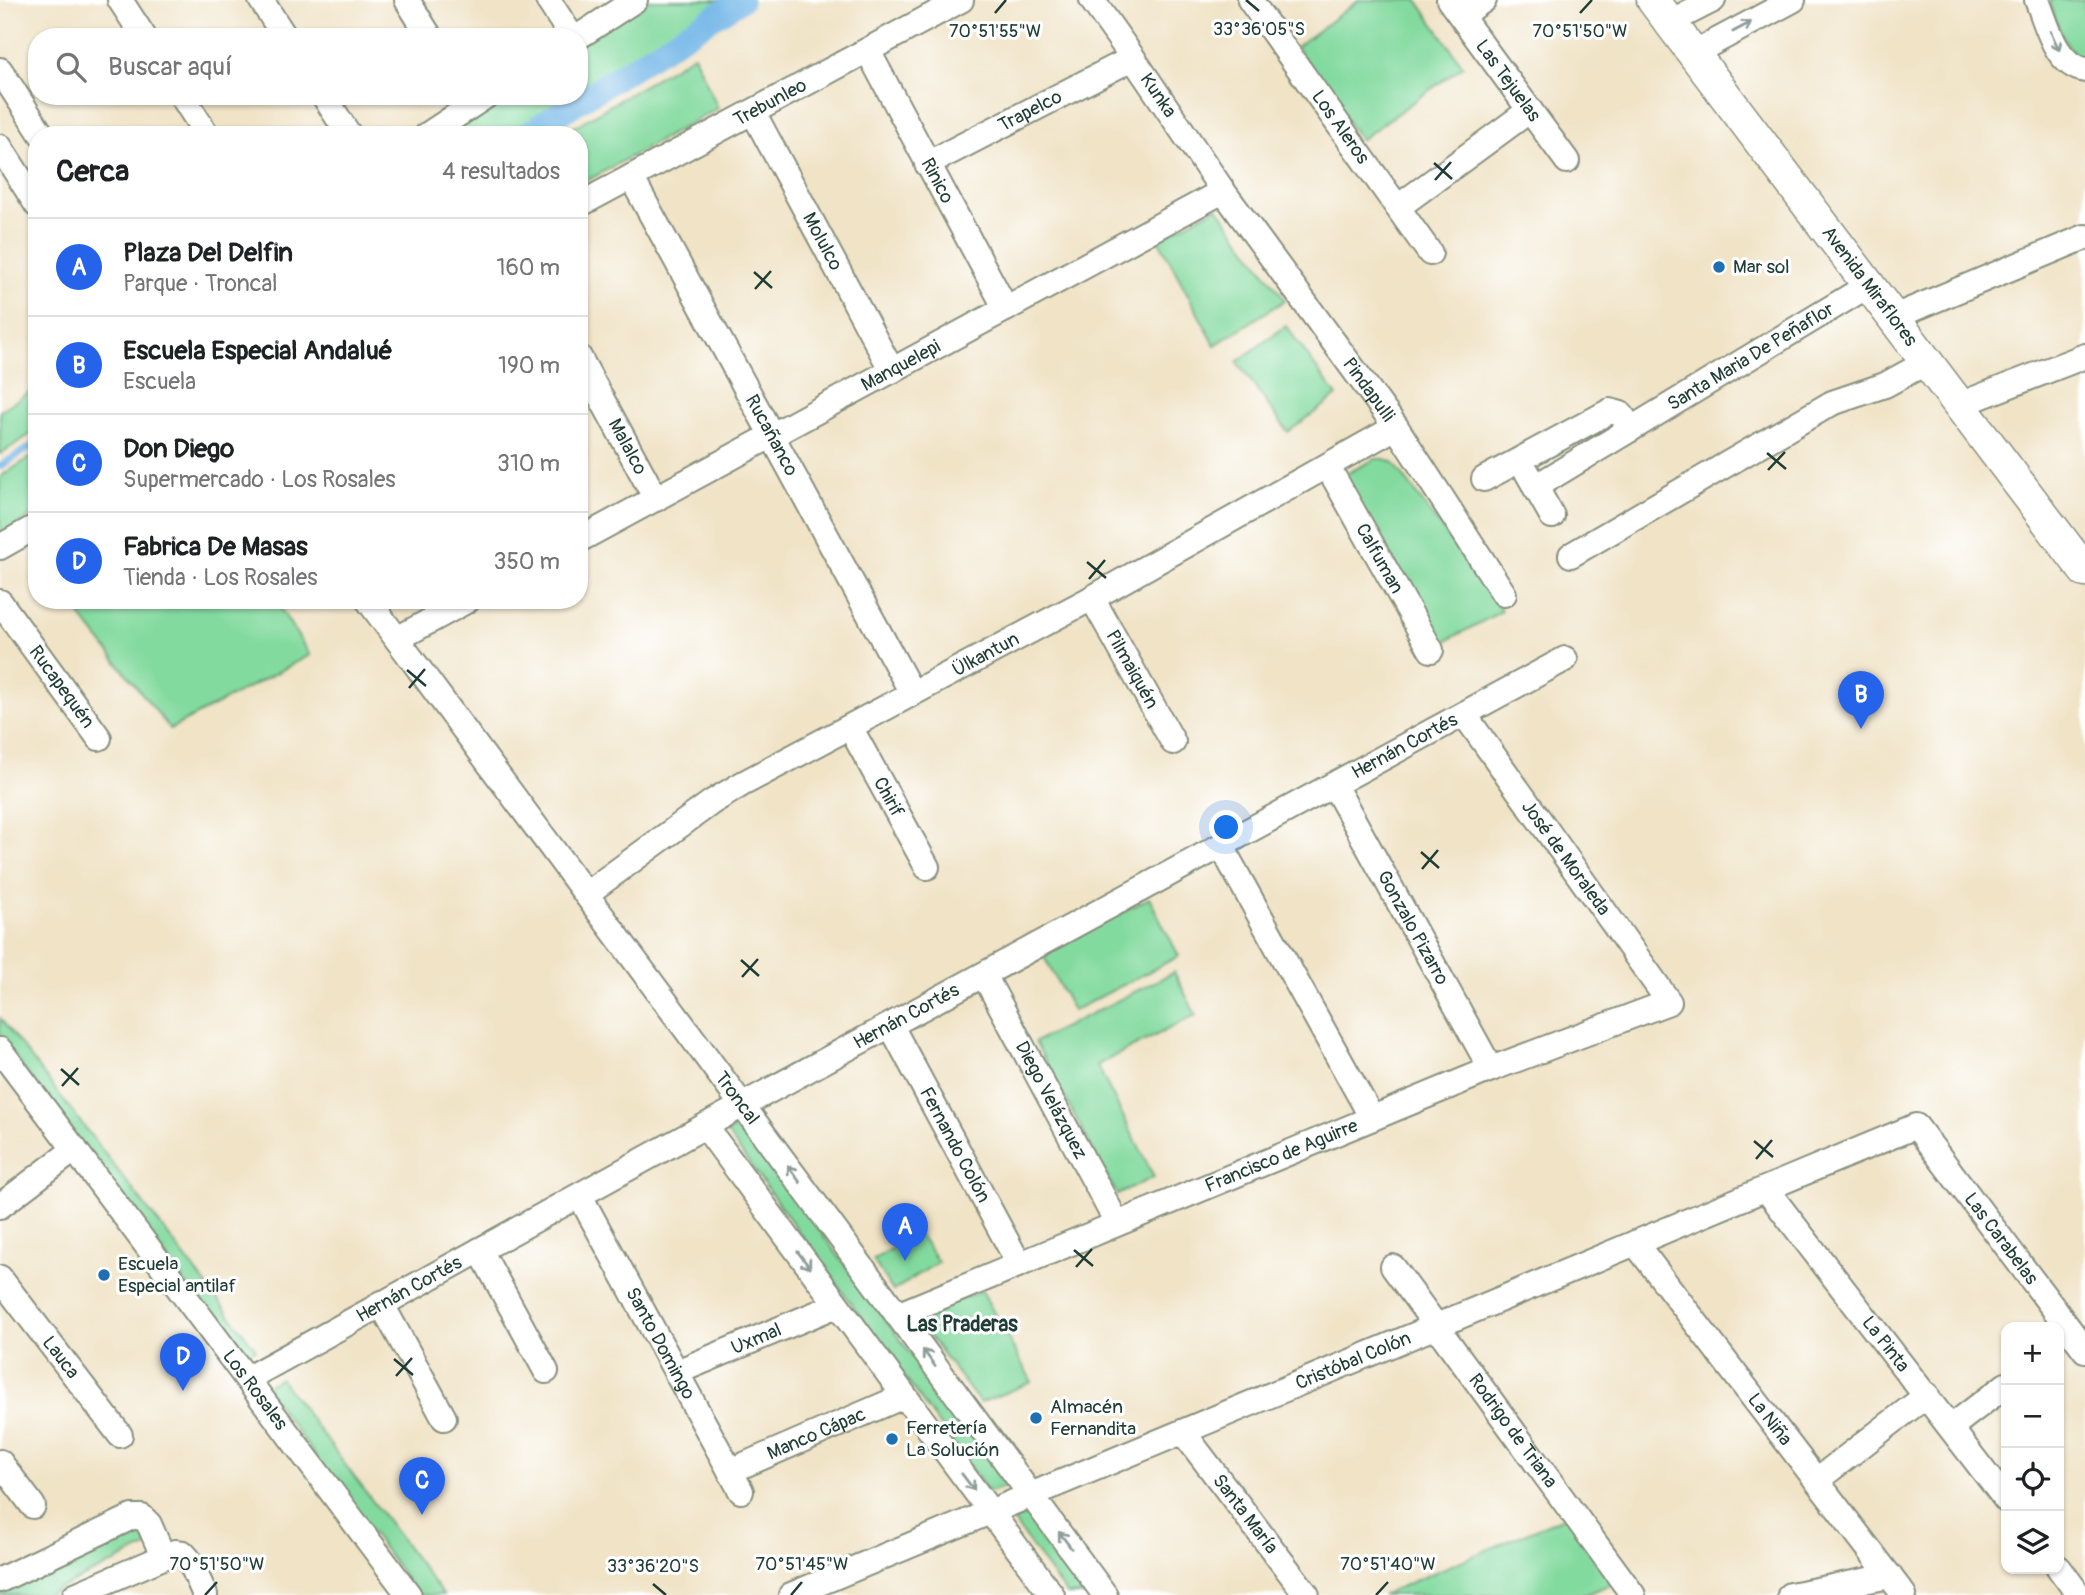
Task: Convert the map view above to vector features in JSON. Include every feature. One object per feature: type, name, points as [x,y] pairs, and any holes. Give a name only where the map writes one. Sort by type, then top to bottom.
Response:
[{"type":"main road","name":"Avenida Miraflores","points":[[1662,11],[2085,571]]},
{"type":"street","points":[[120,0],[138,28]]},
{"type":"street","points":[[261,0],[279,28]]},
{"type":"street","points":[[407,0],[424,28]]},
{"type":"street","points":[[548,0],[566,28]]},
{"type":"street","points":[[588,31],[635,0]]},
{"type":"street","name":"Trebunleo","points":[[588,200],[961,0]]},
{"type":"street","name":"Kunka","points":[[1091,0],[1223,191]]},
{"type":"street","name":"Los Aleros","points":[[1250,0],[1430,253]]},
{"type":"street","points":[[1455,8],[1484,0]]},
{"type":"street","points":[[1662,11],[1713,0]]},
{"type":"street","points":[[1692,54],[1793,0]]},
{"type":"street","points":[[2037,0],[2059,50],[2073,66],[2085,70]]},
{"type":"street","name":"Las Tejuelas","points":[[1455,8],[1567,161]]},
{"type":"street","name":"Rinico","points":[[868,51],[1006,309]]},
{"type":"street","name":"Trapelco","points":[[928,164],[1133,58]]},
{"type":"street","points":[[0,70],[37,126]]},
{"type":"street","points":[[188,105],[201,126]]},
{"type":"street","points":[[330,105],[343,126]]},
{"type":"street","points":[[439,126],[468,105]]},
{"type":"street","points":[[1398,207],[1530,110]]},
{"type":"street","name":"Molulco","points":[[754,112],[892,371]]},
{"type":"street","points":[[28,137],[1,150],[28,191]]},
{"type":"street","name":"Rucañanco","points":[[631,177],[912,693]]},
{"type":"street","name":"Manquelepi","points":[[588,535],[1223,191]]},
{"type":"street","name":"Pindapulli","points":[[1223,191],[1396,427],[1504,594]]},
{"type":"street","points":[[1894,317],[2085,237]]},
{"type":"street","name":"Santa Maria De Peñaflor","points":[[1535,487],[1869,285]]},
{"type":"street","points":[[1959,405],[2085,356]]},
{"type":"street","points":[[1571,555],[1832,403],[1885,385],[1927,362]]},
{"type":"street","name":"Malalco","points":[[588,374],[656,499]]},
{"type":"street","points":[[1484,479],[1610,411],[1621,414],[1631,429]]},
{"type":"street","name":"Ülkantun","points":[[586,894],[712,802],[751,778],[1092,598],[1396,427]]},
{"type":"street","points":[[1520,460],[1552,516]]},
{"type":"street","name":"Calfuman","points":[[1328,467],[1431,650]]},
{"type":"street","points":[[0,547],[28,531]]},
{"type":"street","name":"Pilmaiquén","points":[[1092,598],[1173,742]]},
{"type":"street","name":"Rucapequén","points":[[0,603],[99,738]]},
{"type":"street","name":"Troncal","points":[[375,609],[1105,1595]]},
{"type":"street","points":[[397,639],[452,609]]},
{"type":"street","name":"Hernán Cortés","points":[[248,1378],[743,1104],[1565,659]]},
{"type":"street","name":"José de Moraleda","points":[[1464,715],[1670,1002]]},
{"type":"street","name":"Chirif","points":[[850,727],[927,867]]},
{"type":"street","name":"Gonzalo Pizarro","points":[[1334,785],[1491,1069]]},
{"type":"street","points":[[1223,845],[1372,1118]]},
{"type":"street","name":"Diego Velázquez","points":[[984,975],[1117,1223]]},
{"type":"street","name":"Francisco de Aguirre","points":[[897,1315],[1491,1069],[1670,1002]]},
{"type":"street","name":"Fernando Colón","points":[[891,1026],[1019,1264]]},
{"type":"street","name":"Los Rosales","points":[[2,1056],[248,1378],[409,1595]]},
{"type":"street","points":[[705,1126],[1052,1595]]},
{"type":"street","name":"Cristóbal Colón","points":[[791,1595],[1916,1126]]},
{"type":"street","name":"Las Carabelas","points":[[1916,1126],[2072,1343]]},
{"type":"street","points":[[0,1206],[75,1149]]},
{"type":"street","name":"La Pinta","points":[[1766,1189],[2001,1493]]},
{"type":"street","name":"Santo Domingo","points":[[580,1196],[735,1481]]},
{"type":"street","name":"La Niña","points":[[1635,1243],[1897,1585]]},
{"type":"street","points":[[480,1250],[546,1371]]},
{"type":"street","name":"Rodrigo de Triana","points":[[1393,1267],[1633,1595]]},
{"type":"street","name":"Lauca","points":[[0,1278],[120,1435]]},
{"type":"street","points":[[381,1303],[444,1418]]},
{"type":"street","name":"Uxmal","points":[[677,1372],[837,1305]]},
{"type":"street","points":[[1951,1427],[2001,1389]]},
{"type":"street","points":[[1817,1479],[1927,1395]]},
{"type":"street","name":"Manco Cápac","points":[[735,1481],[904,1396]]},
{"type":"street","name":"Santa María","points":[[1183,1432],[1307,1595]]},
{"type":"street","points":[[0,1462],[33,1506]]},
{"type":"street","points":[[0,1580],[132,1517],[142,1517],[149,1524],[163,1556]]},
{"type":"street","points":[[75,1595],[175,1552],[183,1553],[190,1561],[205,1595]]},
{"type":"street","points":[[2063,1574],[2079,1595]]},
{"type":"street","points":[[1790,1595],[1897,1585]]},
{"type":"green space","points":[[648,0],[723,0],[588,85],[588,39]]},
{"type":"green space","points":[[1359,0],[1417,0],[1463,66],[1360,140],[1296,47]]},
{"type":"green space","points":[[2049,0],[2085,0],[2085,59],[2078,56],[2066,43]]},
{"type":"green space","points":[[694,55],[718,108],[588,180],[588,126],[576,126]]},
{"type":"green space","points":[[486,105],[557,105],[524,126],[454,126]]},
{"type":"green space","points":[[1217,207],[1285,300],[1215,345],[1158,239]]},
{"type":"green space","points":[[1286,326],[1337,396],[1288,432],[1237,362]]},
{"type":"green space","points":[[28,393],[28,436],[0,454],[0,411]]},
{"type":"green space","points":[[28,459],[28,518],[0,534],[0,477]]},
{"type":"green space","points":[[1375,459],[1393,462],[1502,611],[1435,647],[1338,478]]},
{"type":"green space","points":[[75,609],[281,609],[310,655],[170,729]]},
{"type":"green space","points":[[1149,898],[1179,956],[1073,1011],[1042,953]]},
{"type":"green space","points":[[1174,972],[1196,1015],[1097,1065],[1154,1177],[1117,1195],[1035,1042]]},
{"type":"green space","points":[[0,1018],[256,1349],[241,1357],[0,1037]]},
{"type":"green space","points":[[741,1124],[1008,1486],[988,1492],[727,1133]]},
{"type":"green space","points":[[918,1232],[938,1262],[893,1291],[873,1260]]},
{"type":"green space","points":[[982,1291],[1032,1382],[980,1403],[913,1315]]},
{"type":"green space","points":[[280,1378],[443,1595],[418,1595],[264,1387]]},
{"type":"green space","points":[[1035,1512],[1095,1595],[1067,1595],[1013,1521]]},
{"type":"green space","points":[[1573,1513],[1622,1580],[1584,1595],[1382,1595]]},
{"type":"green space","points":[[138,1522],[149,1546],[46,1595],[0,1595],[0,1588]]},
{"type":"waterway","points":[[588,96],[741,0]]},
{"type":"waterway","points":[[539,126],[573,105]]},
{"type":"waterway","points":[[0,466],[28,449]]},
{"type":"place","name":"Mar sol","points":[[1719,267]]},
{"type":"place","name":"Escuela Especial Andalué","points":[[1861,729]]},
{"type":"place","name":"Plaza Del Delfin","points":[[905,1261]]},
{"type":"place","name":"Escuela Especial antilaf","points":[[104,1275]]},
{"type":"place","name":"Fabrica De Masas","points":[[183,1391]]},
{"type":"place","name":"Almacén Fernandita","points":[[1036,1418]]},
{"type":"place","name":"Ferretería La Solución","points":[[892,1439]]},
{"type":"place","name":"Don Diego","points":[[422,1515]]},
{"type":"district","name":"Las Praderas","points":[[962,1324]]}]
